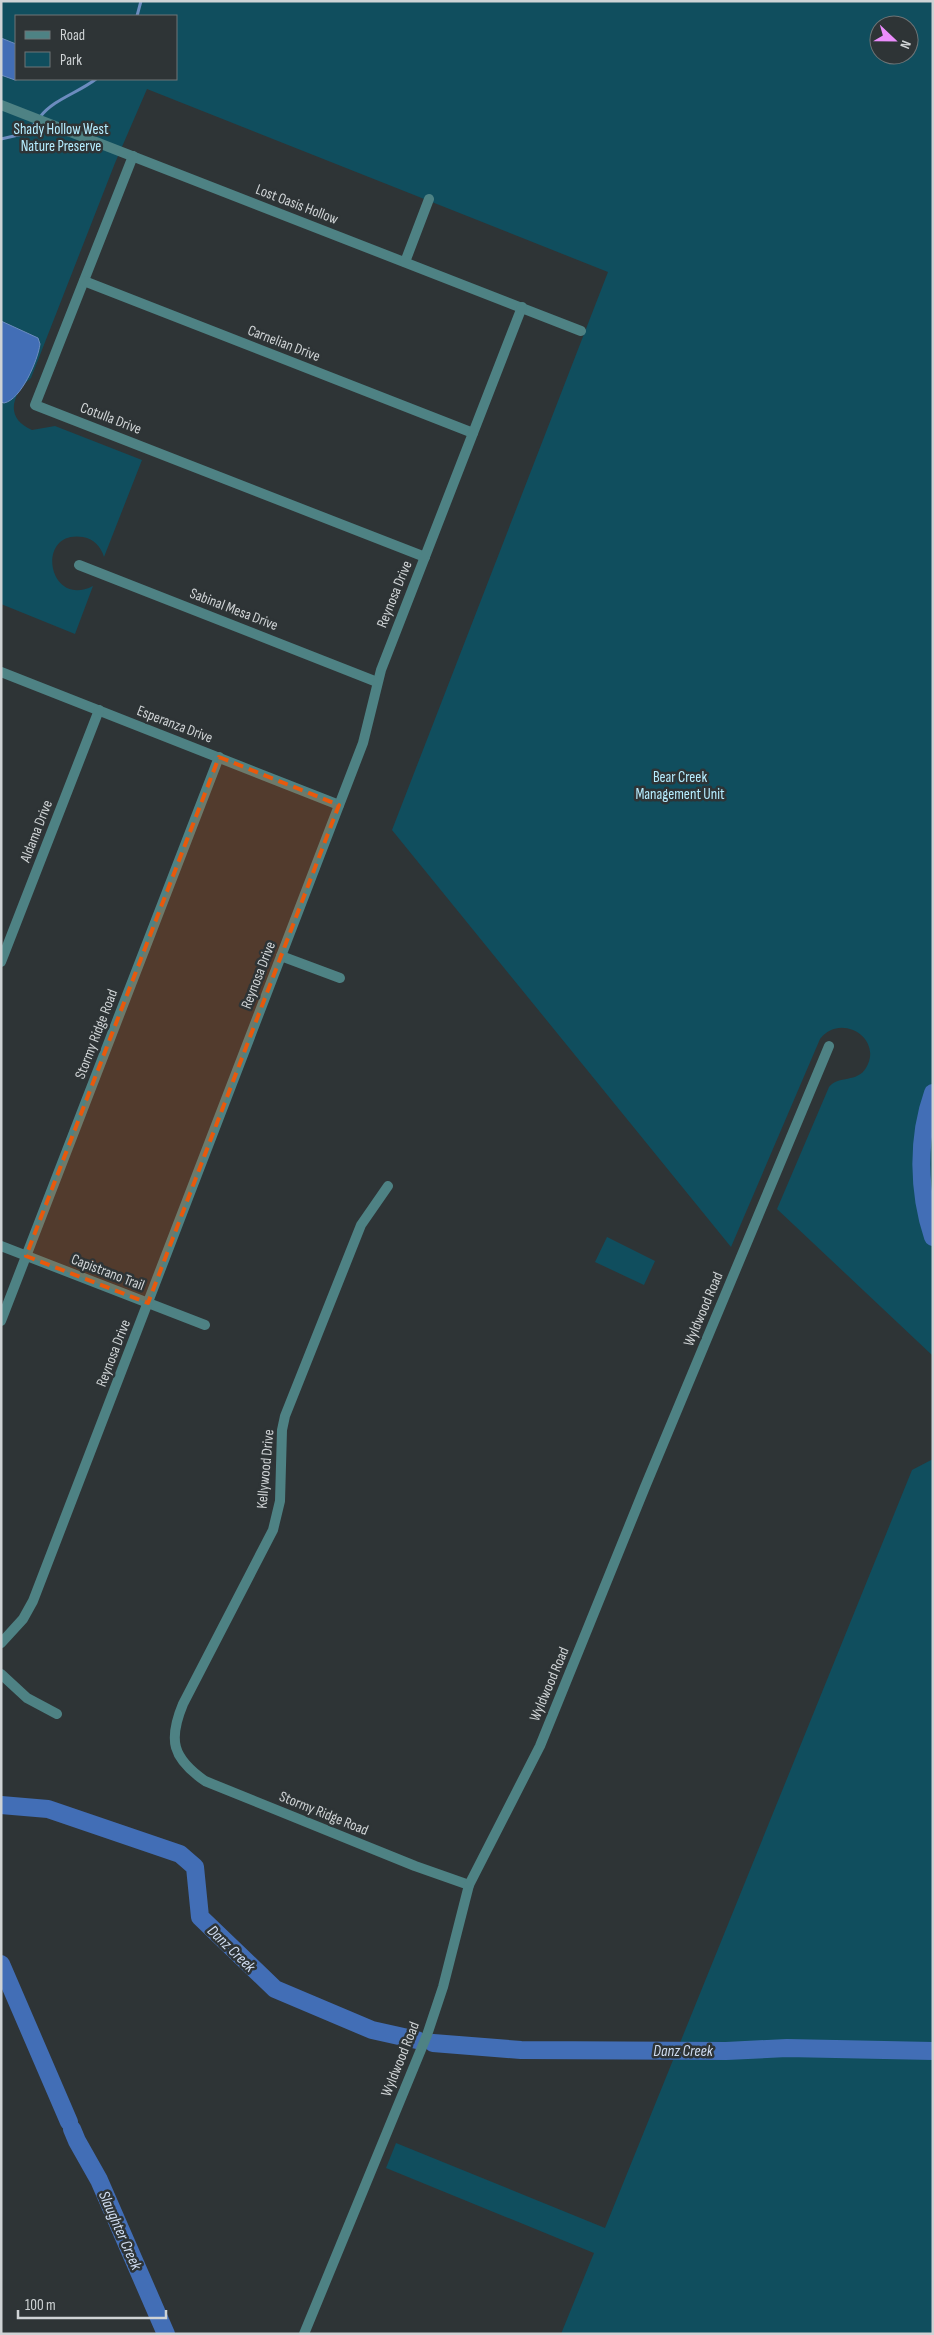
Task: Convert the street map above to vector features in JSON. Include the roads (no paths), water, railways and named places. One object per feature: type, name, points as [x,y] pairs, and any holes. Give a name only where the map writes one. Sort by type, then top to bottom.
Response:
[{"type":"street","name":"Lost Oasis Hollow","points":[[1,104],[581,331]]},
{"type":"street","name":"Cotulla Drive","points":[[133,156],[35,405],[425,557]]},
{"type":"street","points":[[405,262],[429,199]]},
{"type":"street","name":"Carnelian Drive","points":[[84,281],[473,433]]},
{"type":"street","name":"Reynosa Drive","points":[[1,1643],[23,1619],[33,1601],[366,734],[377,682],[522,307]]},
{"type":"street","name":"Sabinal Mesa Drive","points":[[80,565],[377,682]]},
{"type":"street","name":"Esperanza Drive","points":[[1,672],[339,805]]},
{"type":"street","name":"Aldama Drive","points":[[1,962],[99,710]]},
{"type":"street","name":"Stormy Ridge Road","points":[[1,1321],[219,757]]},
{"type":"street","points":[[281,956],[340,978]]},
{"type":"street","name":"Wyldwood Road","points":[[304,2334],[427,2035],[443,1987],[469,1885],[540,1746],[648,1479],[829,1046]]},
{"type":"street","name":"Kellywood Drive","points":[[178,1753],[173,1732],[183,1704],[273,1530],[280,1501],[282,1430],[302,1371],[360,1225],[388,1186]]},
{"type":"street","name":"Capistrano Trail","points":[[1,1246],[205,1325]]},
{"type":"street","points":[[1,1674],[27,1698],[57,1714]]},
{"type":"street","name":"Stormy Ridge Road","points":[[178,1753],[193,1772],[205,1781],[414,1866],[469,1885]]},
{"type":"water","points":[[1,38],[15,44],[15,80],[1,75]]},
{"type":"water","points":[[1,321],[38,338],[40,344],[36,360],[28,378],[17,395],[4,403],[1,402]]},
{"type":"waterway","points":[[137,15],[141,1]]},
{"type":"waterway","points":[[40,117],[52,105],[95,80]]},
{"type":"waterway","points":[[1,139],[27,133],[36,122]]},
{"type":"waterway","name":"Danz Creek","points":[[933,1093],[924,1128],[921,1165],[924,1202],[933,1237]]},
{"type":"waterway","name":"Danz Creek","points":[[1,1805],[48,1809],[180,1854],[195,1867],[200,1917],[275,1989],[372,2030],[417,2040]]},
{"type":"waterway","name":"Slaughter Creek","points":[[1,1964],[69,2122]]},
{"type":"waterway","name":"Danz Creek","points":[[433,2043],[521,2050],[726,2051],[787,2048],[933,2051]]},
{"type":"waterway","name":"Slaughter Creek","points":[[72,2129],[99,2180],[166,2334]]},
{"type":"park label","name":"Shady Hollow West Nature Preserve","points":[[61,138]]},
{"type":"park label","name":"Bear Creek Management Unit","points":[[680,786]]}]
